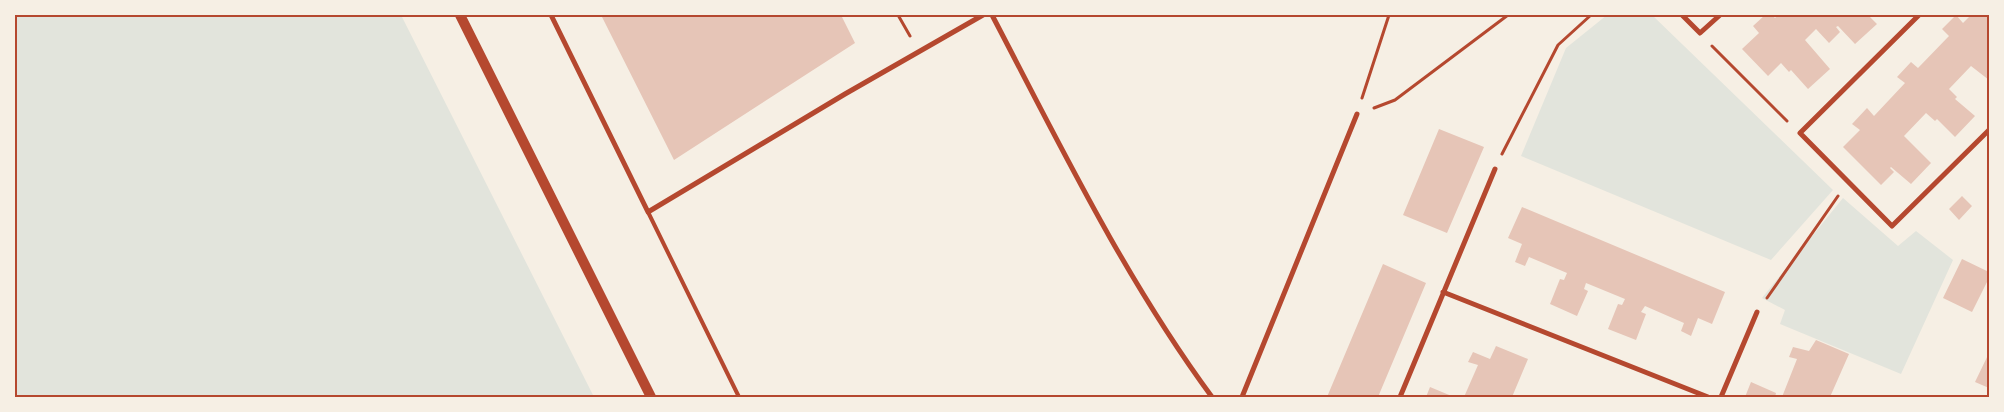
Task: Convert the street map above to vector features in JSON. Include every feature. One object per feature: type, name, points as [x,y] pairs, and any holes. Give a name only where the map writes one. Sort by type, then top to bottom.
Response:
[{"type":"main road","points":[[460,15],[651,397]]},
{"type":"street","points":[[551,15],[648,212],[983,15]]},
{"type":"street","points":[[992,15],[1137,285],[1179,353],[1212,397]]},
{"type":"street","points":[[1682,15],[1700,33],[1720,15]]},
{"type":"street","points":[[1919,15],[1800,134],[1892,226],[1989,130]]},
{"type":"street","points":[[1242,397],[1357,114]]},
{"type":"street","points":[[1400,397],[1495,169]]},
{"type":"street","points":[[1443,292],[1708,397]]},
{"type":"street","points":[[1721,397],[1756,312]]},
{"type":"lane","points":[[648,212],[739,397]]},
{"type":"path","points":[[898,15],[919,51]]},
{"type":"path","points":[[1357,114],[1389,15]]},
{"type":"path","points":[[1357,114],[1395,100],[1508,15]]},
{"type":"path","points":[[1495,169],[1558,45],[1591,15]]},
{"type":"path","points":[[1700,33],[1800,134]]},
{"type":"path","points":[[1756,312],[1848,181]]},
{"type":"shaded area","points":[[15,15],[401,15],[594,397],[15,397]]},
{"type":"shaded area","points":[[1607,15],[1652,15],[1833,190],[1771,260],[1521,156],[1566,48]]},
{"type":"shaded area","points":[[1843,198],[1898,246],[1916,231],[1953,260],[1901,374],[1780,324],[1785,310],[1762,298]]},
{"type":"building","points":[[601,15],[841,15],[855,43],[674,160]]},
{"type":"building","points":[[1765,15],[1772,15],[1775,18],[1778,15],[1868,15],[1877,24],[1855,44],[1838,26],[1836,27],[1840,32],[1829,43],[1816,29],[1805,40],[1830,69],[1808,89],[1791,70],[1789,72],[1781,63],[1768,76],[1742,49],[1759,33],[1753,26]]},
{"type":"building","points":[[1956,15],[1963,23],[1971,15],[1989,15],[1989,80],[1971,66],[1949,89],[1957,97],[1955,99],[1975,116],[1955,137],[1937,119],[1935,121],[1926,113],[1904,136],[1931,163],[1911,184],[1891,167],[1894,172],[1881,185],[1843,147],[1860,130],[1852,124],[1867,108],[1874,116],[1905,83],[1897,77],[1911,62],[1918,68],[1949,36],[1942,29]]},
{"type":"building","points":[[1439,129],[1484,147],[1447,233],[1403,215]]},
{"type":"building","points":[[1962,196],[1972,206],[1959,220],[1949,209]]},
{"type":"building","points":[[1522,207],[1725,292],[1712,324],[1698,318],[1691,336],[1681,331],[1684,323],[1645,306],[1641,312],[1646,314],[1636,340],[1608,329],[1618,304],[1622,305],[1625,299],[1586,283],[1584,289],[1588,291],[1577,316],[1550,304],[1560,279],[1564,280],[1567,273],[1529,257],[1525,266],[1515,262],[1522,244],[1508,238]]},
{"type":"building","points":[[1962,259],[1989,272],[1989,278],[1972,312],[1943,298]]},
{"type":"building","points":[[1383,264],[1426,283],[1378,397],[1327,397]]},
{"type":"building","points":[[1816,340],[1849,354],[1830,397],[1782,397],[1797,359],[1789,357],[1793,347],[1809,351]]},
{"type":"building","points":[[1496,346],[1528,359],[1512,397],[1464,397],[1478,365],[1468,362],[1473,352],[1490,359]]},
{"type":"building","points":[[1989,353],[1989,388],[1975,382]]},
{"type":"building","points":[[1751,382],[1776,393],[1775,397],[1745,397]]},
{"type":"building","points":[[1430,387],[1454,397],[1426,397]]}]
